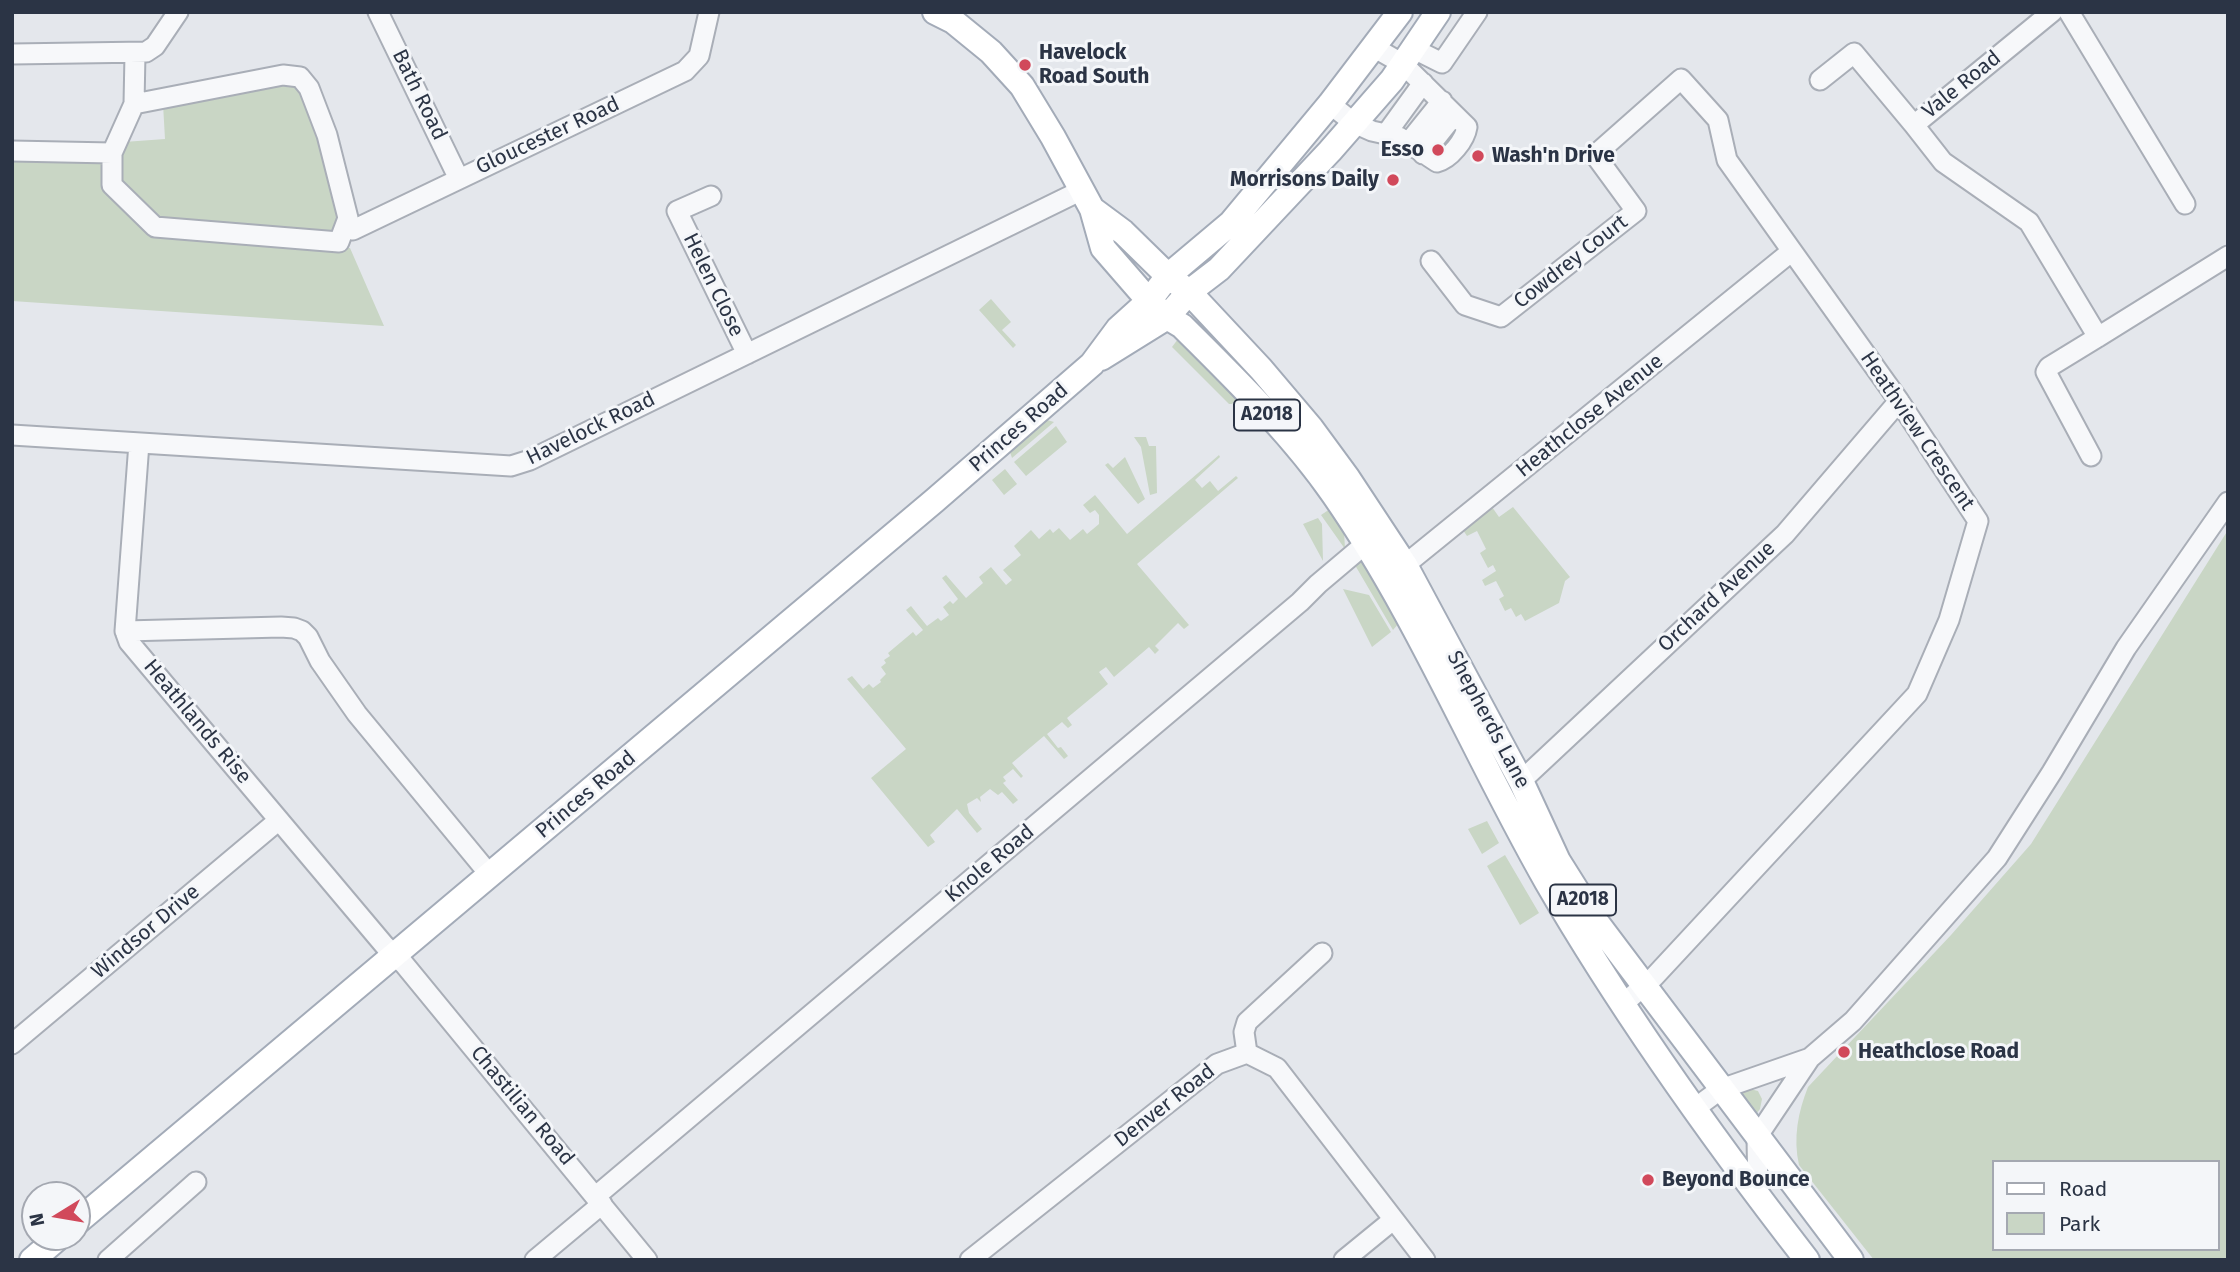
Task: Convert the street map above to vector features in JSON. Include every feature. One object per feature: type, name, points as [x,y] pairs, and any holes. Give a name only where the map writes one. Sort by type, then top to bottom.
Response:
[{"type":"main road","name":"Shepherds Lane","points":[[935,12],[953,21],[991,52],[1022,86],[1087,200],[1103,248],[1158,309],[1182,326],[1287,436],[1373,537],[1521,781],[1558,861],[1597,923],[1846,1254]]},
{"type":"main road","name":"Princes Road","points":[[1158,309],[1168,276],[1231,223],[1375,48],[1400,12]]},
{"type":"main road","name":"Princes Road","points":[[91,1210],[1021,428],[1092,364],[1118,329],[1189,292],[1219,269],[1354,123],[1409,56],[1438,12]]},
{"type":"main road","name":"Shepherds Lane","points":[[1087,200],[1168,276],[1189,292],[1261,369],[1311,428],[1368,506],[1373,537]]},
{"type":"main road","name":"Shepherds Lane","points":[[1396,572],[1547,881],[1600,970],[1694,1109],[1808,1260]]},
{"type":"street","points":[[12,54],[135,54],[149,51],[178,12]]},
{"type":"street","name":"Bath Road","points":[[378,12],[459,179]]},
{"type":"street","name":"Gloucester Road","points":[[353,230],[685,71],[699,56],[709,12]]},
{"type":"street","points":[[1375,48],[1442,63],[1477,12]]},
{"type":"street","name":"Vale Road","points":[[1820,80],[1854,53],[1914,125],[2052,12]]},
{"type":"street","points":[[2069,12],[2185,204]]},
{"type":"street","points":[[134,104],[283,75],[300,77],[309,88],[327,135],[348,218],[339,242],[155,227],[112,185],[112,153],[134,104],[135,54]]},
{"type":"street","points":[[1329,104],[1354,123],[1416,148],[1437,162],[1444,160],[1466,135],[1467,127],[1423,83],[1409,56]]},
{"type":"street","name":"Heathview Crescent","points":[[1623,1004],[1643,986],[1917,694],[1949,620],[1978,521],[1899,401],[1727,160],[1718,120],[1681,79]]},
{"type":"street","name":"Cowdrey Court","points":[[1431,261],[1465,305],[1501,317],[1636,211],[1595,155],[1681,79]]},
{"type":"street","points":[[1386,134],[1423,83]]},
{"type":"street","points":[[1416,148],[1448,108]]},
{"type":"street","points":[[1914,125],[1942,162],[2029,222],[2098,338]]},
{"type":"street","points":[[12,151],[112,153]]},
{"type":"street","name":"Helen Close","points":[[711,195],[677,211],[747,354]]},
{"type":"street","name":"Havelock Road","points":[[12,435],[511,466],[530,460],[747,354],[1087,200]]},
{"type":"street","name":"Heathclose Avenue","points":[[1396,572],[1792,251]]},
{"type":"street","points":[[2091,456],[2046,372],[2059,361],[2228,256]]},
{"type":"street","name":"Orchard Avenue","points":[[1521,781],[1785,534],[1899,401]]},
{"type":"street","points":[[139,443],[125,631],[281,627],[302,631],[313,643],[320,661],[357,714],[489,875]]},
{"type":"street","points":[[1758,1196],[1758,1137],[1810,1058],[1853,1021],[1997,858],[2126,648],[2228,502]]},
{"type":"street","name":"Knole Road","points":[[536,1260],[599,1200],[1373,537]]},
{"type":"street","name":"Heathlands Rise","points":[[125,631],[130,642],[394,956]]},
{"type":"street","name":"Windsor Drive","points":[[12,1044],[279,820]]},
{"type":"street","points":[[1322,953],[1247,1022],[1244,1032],[1247,1053],[1277,1068],[1425,1260]]},
{"type":"street","name":"Chastilian Road","points":[[394,956],[404,964],[647,1260]]},
{"type":"street","name":"Denver Road","points":[[970,1260],[1217,1064],[1247,1053]]},
{"type":"street","points":[[1694,1109],[1721,1089],[1810,1058]]},
{"type":"street","points":[[114,1258],[197,1182]]},
{"type":"street","points":[[1344,1260],[1393,1220]]},
{"type":"green space","points":[[284,81],[307,91],[344,218],[323,237],[157,223],[119,184],[118,158],[124,142],[165,139],[163,104]]},
{"type":"green space","points":[[12,157],[103,159],[103,190],[151,229],[350,248],[384,326],[12,301]]},
{"type":"green space","points":[[991,299],[1011,322],[1002,330],[1016,345],[1013,348],[979,310]]},
{"type":"green space","points":[[1178,339],[1238,397],[1232,404],[1172,347]]},
{"type":"green space","points":[[1047,420],[1054,422],[1012,458],[1010,452]]},
{"type":"green space","points":[[1056,426],[1067,442],[1026,476],[1014,462]]},
{"type":"green space","points":[[1134,437],[1146,437],[1149,446],[1156,446],[1157,493],[1150,495],[1141,447]]},
{"type":"green space","points":[[1219,455],[1220,457],[1195,480],[1202,488],[1210,481],[1218,491],[1236,476],[1238,478],[1137,564],[1189,625],[1184,629],[1178,623],[1155,646],[1159,650],[1155,654],[1149,647],[1114,677],[1106,667],[1099,672],[1108,684],[1067,718],[1072,725],[1068,728],[1062,722],[1047,734],[1068,756],[1064,759],[1044,736],[1012,763],[1023,776],[1021,778],[1013,769],[1003,777],[1006,781],[1003,783],[1018,800],[1013,804],[1002,792],[998,795],[990,789],[980,797],[981,802],[977,798],[967,804],[969,813],[982,829],[977,833],[957,809],[930,835],[935,842],[928,847],[871,778],[906,749],[847,679],[852,676],[863,689],[869,684],[873,688],[881,682],[886,674],[881,667],[886,663],[884,660],[890,656],[888,653],[913,632],[916,636],[923,630],[906,610],[911,606],[927,626],[938,618],[941,621],[949,615],[943,607],[958,599],[942,578],[946,575],[966,598],[983,583],[979,577],[991,567],[1006,585],[1012,580],[1003,570],[1021,555],[1014,546],[1031,530],[1039,539],[1050,529],[1053,533],[1059,528],[1070,540],[1083,529],[1087,534],[1099,524],[1099,515],[1095,510],[1090,513],[1083,505],[1095,495],[1127,534]]},
{"type":"green space","points":[[1125,457],[1145,499],[1138,504],[1105,465],[1108,463],[1113,468]]},
{"type":"green space","points":[[1005,469],[1017,484],[1004,495],[992,480]]},
{"type":"green space","points":[[1492,507],[1499,517],[1513,507],[1570,577],[1565,581],[1559,603],[1525,621],[1521,614],[1516,617],[1511,608],[1505,611],[1499,599],[1504,596],[1496,581],[1485,586],[1482,580],[1496,571],[1493,565],[1488,568],[1480,553],[1486,549],[1477,531],[1467,536],[1463,530]]},
{"type":"green space","points":[[1330,509],[1344,531],[1345,549],[1321,515]]},
{"type":"green space","points":[[1318,518],[1322,524],[1323,561],[1303,524]]},
{"type":"green space","points":[[2228,530],[2228,1260],[1874,1260],[1799,1165],[1796,1145],[1802,1106],[1808,1087],[1951,935],[2031,844]]},
{"type":"green space","points":[[1360,557],[1399,623],[1393,630],[1352,560]]},
{"type":"green space","points":[[1343,589],[1369,595],[1391,632],[1372,647]]},
{"type":"green space","points":[[1487,821],[1499,843],[1482,854],[1468,829]]},
{"type":"green space","points":[[1505,855],[1539,913],[1520,925],[1487,866]]},
{"type":"green space","points":[[1750,1089],[1758,1091],[1762,1099],[1760,1109],[1751,1121],[1738,1095]]},
{"type":"place","name":"Havelock Road South","points":[[1025,65]]},
{"type":"place","name":"Esso","points":[[1438,150]]},
{"type":"place","name":"Wash'n Drive","points":[[1478,156]]},
{"type":"place","name":"Morrisons Daily","points":[[1393,180]]},
{"type":"place","name":"Heathclose Road","points":[[1844,1052]]},
{"type":"place","name":"Beyond Bounce","points":[[1648,1180]]}]
